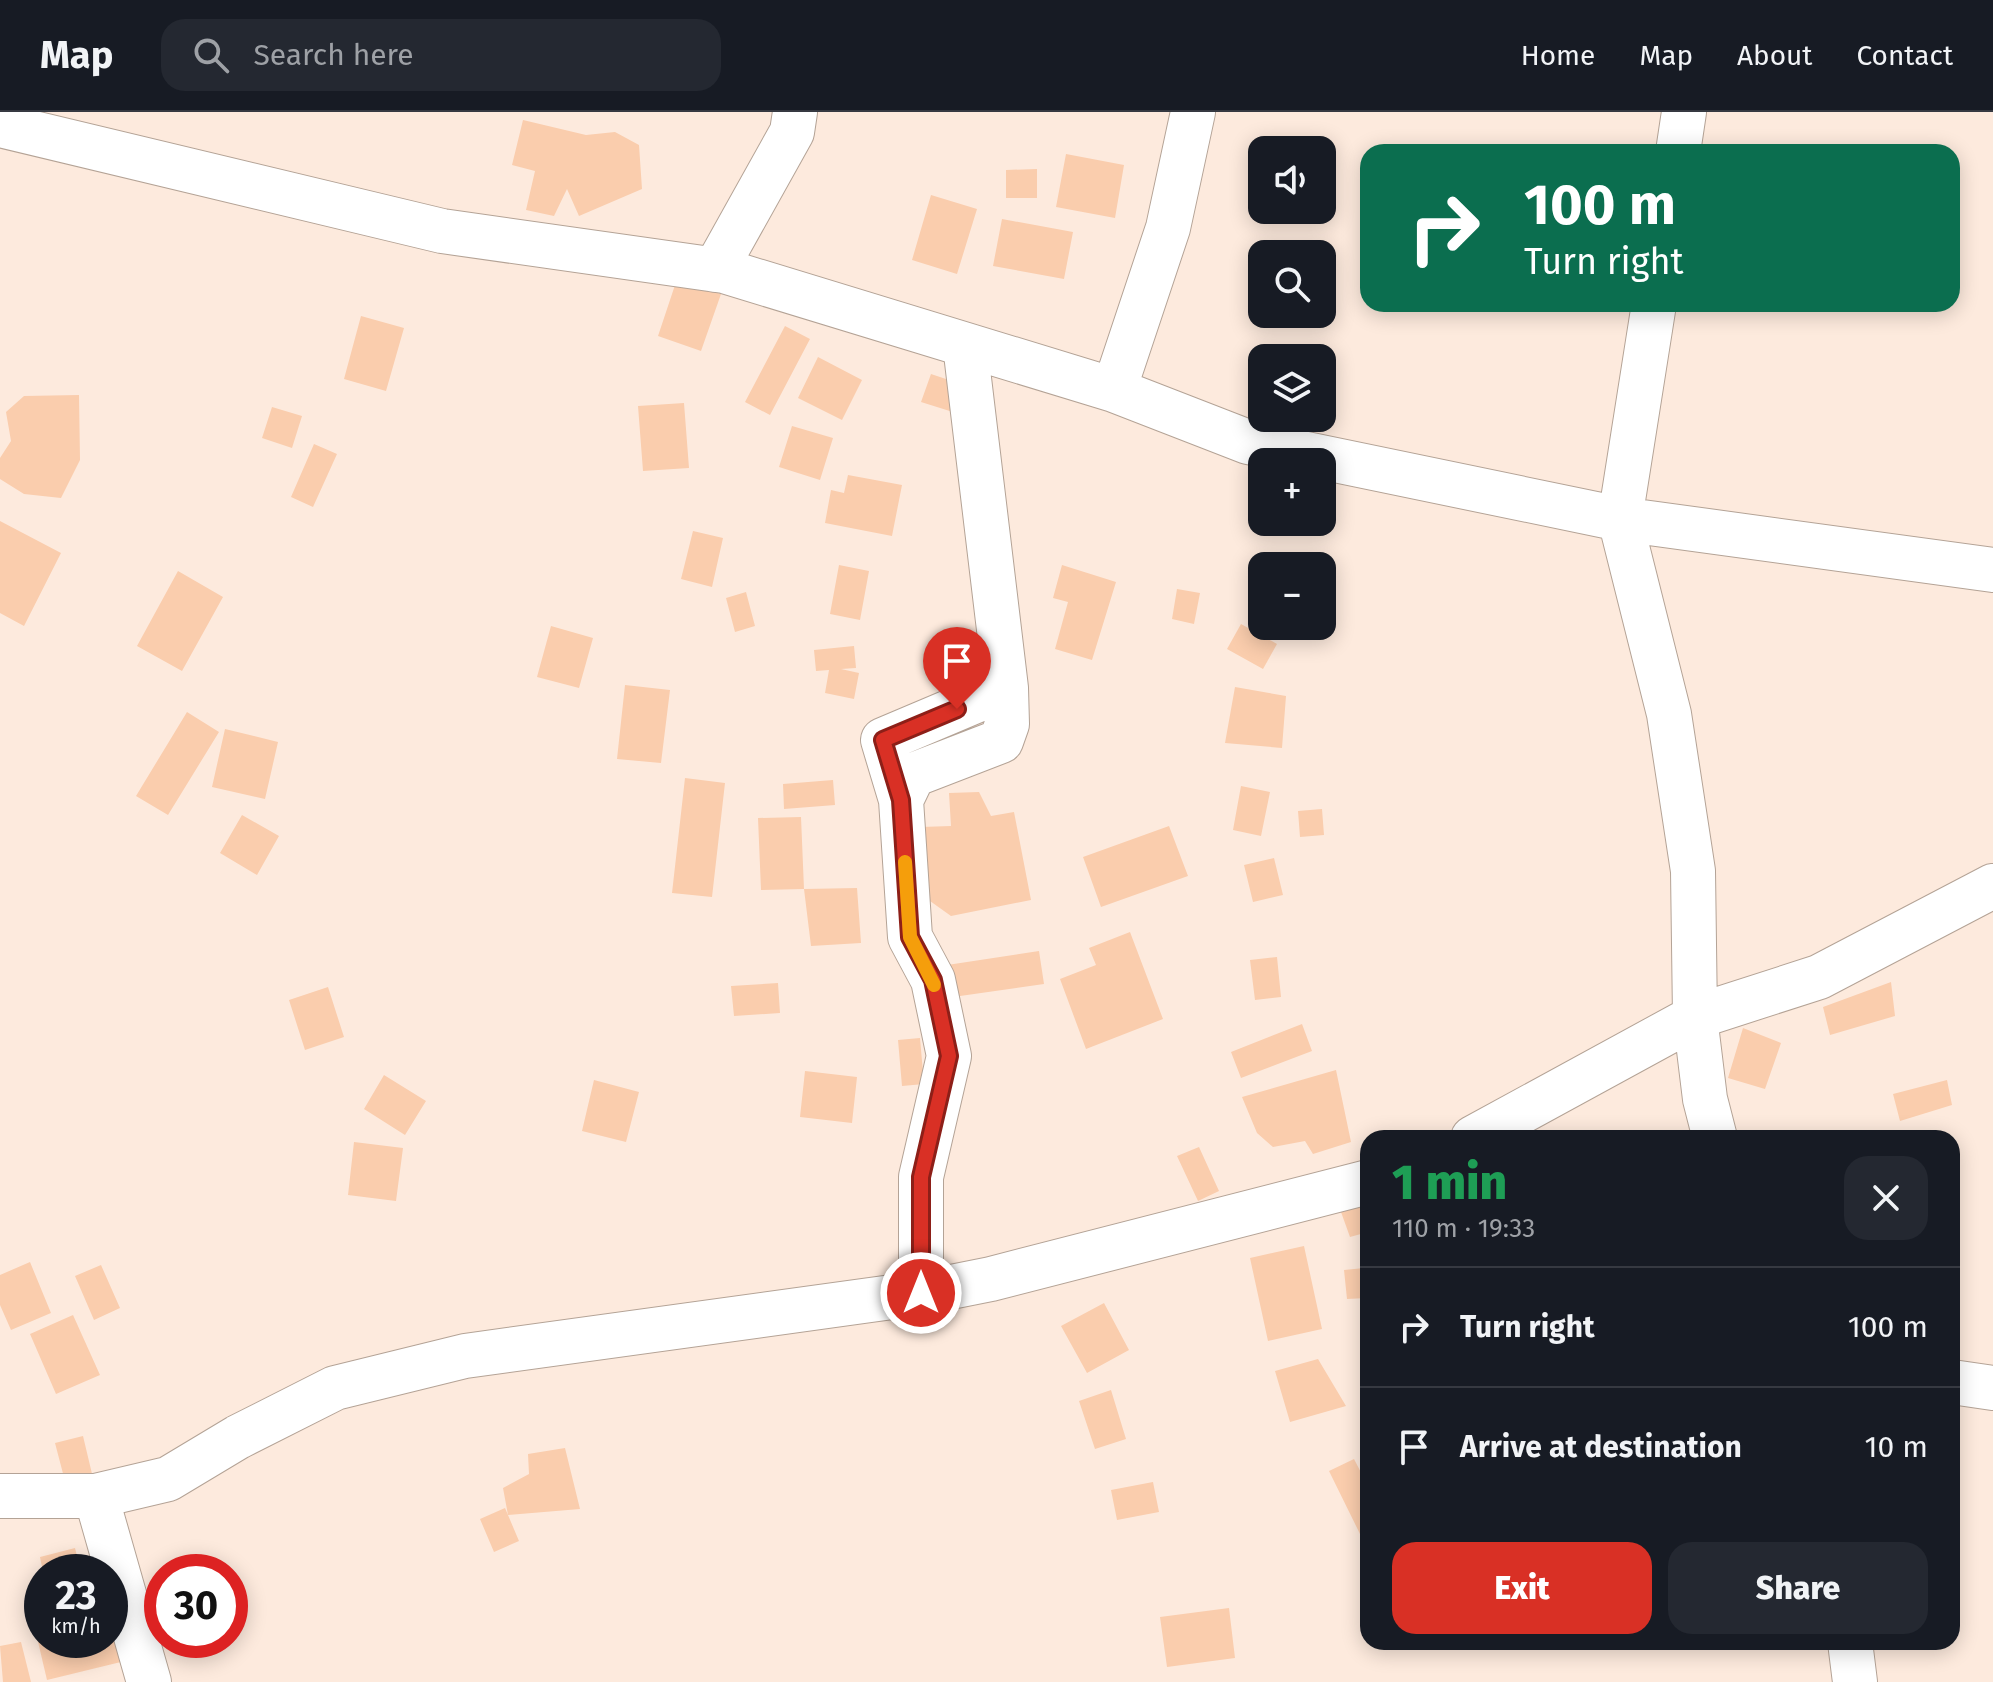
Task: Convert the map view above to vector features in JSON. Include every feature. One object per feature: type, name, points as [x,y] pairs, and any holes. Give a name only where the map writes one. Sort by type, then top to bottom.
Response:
[{"type":"street","points":[[715,270],[792,132],[795,112]]},
{"type":"street","points":[[1114,390],[1168,228],[1193,112]]},
{"type":"street","points":[[1679,144],[1684,112]]},
{"type":"street","points":[[0,125],[442,231],[715,270],[1114,390],[1248,442],[1620,519],[1993,569]]},
{"type":"street","points":[[1653,312],[1620,519],[1672,730],[1693,871],[1695,1017],[1705,1099],[1713,1130]]},
{"type":"street","points":[[921,1293],[921,1177],[949,1056],[933,980],[910,937],[901,800],[913,775],[1001,741],[1007,724],[1006,688],[965,345]]},
{"type":"street","points":[[1488,1130],[1695,1017],[1819,977],[1993,886]]},
{"type":"street","points":[[0,1496],[96,1496],[168,1479],[238,1437],[335,1388],[465,1356],[921,1293],[991,1279],[1360,1184]]},
{"type":"street","points":[[1960,1383],[1993,1388]]},
{"type":"street","points":[[96,1496],[149,1682]]},
{"type":"street","points":[[1851,1650],[1855,1682]]},
{"type":"building","points":[[523,120],[586,135],[615,132],[639,145],[642,189],[579,216],[567,189],[554,216],[526,210],[535,171],[512,165]]},
{"type":"building","points":[[1066,154],[1124,165],[1115,218],[1056,207]]},
{"type":"building","points":[[1037,169],[1037,198],[1006,198],[1006,170]]},
{"type":"building","points":[[931,195],[977,209],[957,274],[912,260]]},
{"type":"building","points":[[1002,219],[1073,232],[1064,279],[993,266]]},
{"type":"building","points":[[677,279],[721,294],[701,351],[658,336]]},
{"type":"building","points":[[361,316],[404,328],[386,391],[344,379]]},
{"type":"building","points":[[785,326],[810,339],[770,415],[745,402]]},
{"type":"building","points":[[818,357],[862,380],[842,420],[798,398]]},
{"type":"building","points":[[931,374],[949,380],[972,418],[921,402]]},
{"type":"building","points":[[79,395],[80,460],[61,498],[24,494],[0,479],[0,458],[11,441],[6,412],[24,396]]},
{"type":"building","points":[[684,403],[689,468],[643,471],[638,406]]},
{"type":"building","points":[[272,407],[302,416],[292,448],[262,438]]},
{"type":"building","points":[[792,426],[833,438],[820,480],[779,467]]},
{"type":"building","points":[[314,444],[337,454],[313,507],[291,497]]},
{"type":"building","points":[[848,475],[902,485],[892,536],[825,523],[831,490],[844,493]]},
{"type":"building","points":[[0,521],[61,553],[24,626],[0,613]]},
{"type":"building","points":[[693,531],[723,538],[712,587],[681,579]]},
{"type":"building","points":[[839,565],[869,571],[860,620],[830,614]]},
{"type":"building","points":[[1062,565],[1116,582],[1092,660],[1055,649],[1068,602],[1053,598]]},
{"type":"building","points":[[178,571],[223,597],[182,671],[137,646]]},
{"type":"building","points":[[1177,589],[1200,593],[1194,624],[1172,619]]},
{"type":"building","points":[[746,592],[755,626],[735,632],[726,598]]},
{"type":"building","points":[[1241,624],[1248,628],[1248,640],[1270,640],[1277,644],[1263,669],[1227,649]]},
{"type":"building","points":[[551,626],[593,638],[579,688],[537,677]]},
{"type":"building","points":[[854,646],[856,668],[841,669],[859,673],[854,699],[825,693],[829,670],[816,671],[814,650]]},
{"type":"building","points":[[625,685],[670,690],[661,763],[617,759]]},
{"type":"building","points":[[1235,687],[1286,696],[1282,748],[1225,743]]},
{"type":"building","points":[[187,712],[219,732],[168,815],[136,796]]},
{"type":"building","points":[[225,729],[278,742],[265,799],[212,787]]},
{"type":"building","points":[[685,778],[725,783],[712,897],[672,893]]},
{"type":"building","points":[[833,780],[835,805],[784,809],[783,784]]},
{"type":"building","points":[[1241,786],[1270,792],[1261,836],[1233,830]]},
{"type":"building","points":[[979,792],[991,816],[1014,812],[1031,900],[951,916],[923,896],[921,827],[951,826],[949,793]]},
{"type":"building","points":[[1322,809],[1324,835],[1300,837],[1298,811]]},
{"type":"building","points":[[242,815],[279,836],[257,875],[220,853]]},
{"type":"building","points":[[801,817],[804,889],[761,890],[758,818]]},
{"type":"building","points":[[1169,826],[1188,876],[1101,907],[1083,857]]},
{"type":"building","points":[[1274,858],[1283,895],[1253,902],[1244,865]]},
{"type":"building","points":[[857,888],[861,943],[811,946],[804,889]]},
{"type":"building","points":[[1130,932],[1163,1019],[1086,1049],[1060,979],[1096,965],[1089,948]]},
{"type":"building","points":[[1039,951],[1044,984],[939,999],[934,967]]},
{"type":"building","points":[[1277,957],[1281,997],[1255,1000],[1250,960]]},
{"type":"building","points":[[1891,982],[1895,1016],[1830,1035],[1823,1007]]},
{"type":"building","points":[[778,983],[780,1013],[734,1016],[731,986]]},
{"type":"building","points":[[328,987],[344,1037],[305,1050],[289,1000]]},
{"type":"building","points":[[1302,1024],[1312,1051],[1241,1078],[1231,1052]]},
{"type":"building","points":[[1743,1028],[1781,1043],[1765,1089],[1728,1078]]},
{"type":"building","points":[[920,1038],[924,1084],[902,1086],[898,1040]]},
{"type":"building","points":[[1336,1070],[1351,1142],[1313,1154],[1305,1141],[1273,1147],[1257,1133],[1242,1097]]},
{"type":"building","points":[[805,1071],[857,1077],[852,1123],[800,1117]]},
{"type":"building","points":[[384,1075],[426,1101],[405,1135],[364,1109]]},
{"type":"building","points":[[594,1080],[639,1092],[626,1142],[582,1131]]},
{"type":"building","points":[[1947,1080],[1952,1105],[1900,1121],[1893,1094]]},
{"type":"building","points":[[354,1142],[403,1148],[396,1201],[348,1195]]},
{"type":"building","points":[[1199,1147],[1219,1191],[1198,1201],[1177,1156]]},
{"type":"building","points":[[1360,1207],[1360,1234],[1350,1237],[1341,1212]]},
{"type":"building","points":[[1304,1246],[1322,1329],[1268,1341],[1250,1258]]},
{"type":"building","points":[[30,1262],[51,1313],[11,1330],[0,1305],[0,1275]]},
{"type":"building","points":[[101,1265],[120,1308],[94,1320],[75,1276]]},
{"type":"building","points":[[1360,1268],[1360,1298],[1347,1299],[1344,1270]]},
{"type":"building","points":[[1104,1303],[1129,1350],[1087,1373],[1061,1326]]},
{"type":"building","points":[[73,1315],[100,1375],[56,1394],[30,1334]]},
{"type":"building","points":[[1318,1359],[1346,1406],[1290,1422],[1275,1371]]},
{"type":"building","points":[[1111,1390],[1126,1439],[1095,1449],[1079,1401]]},
{"type":"building","points":[[83,1436],[93,1478],[66,1485],[55,1443]]},
{"type":"building","points":[[565,1448],[580,1509],[508,1515],[503,1488],[529,1474],[528,1454]]},
{"type":"building","points":[[1354,1459],[1360,1471],[1360,1534],[1329,1471]]},
{"type":"building","points":[[1153,1482],[1159,1512],[1117,1520],[1111,1490]]},
{"type":"building","points":[[505,1508],[519,1541],[494,1552],[480,1519]]},
{"type":"building","points":[[75,1548],[76,1554],[52,1554]]},
{"type":"building","points":[[1229,1608],[1235,1658],[1167,1667],[1160,1617]]},
{"type":"building","points":[[21,1642],[31,1682],[3,1682],[0,1646]]},
{"type":"building","points":[[42,1658],[124,1658],[125,1661],[47,1680]]},
{"type":"slow traffic","points":[[905,862],[910,937],[934,985]]},
{"type":"route","points":[[921,1293],[921,1177],[949,1056],[933,980],[910,937],[901,800],[883,740],[957,709]]}]
